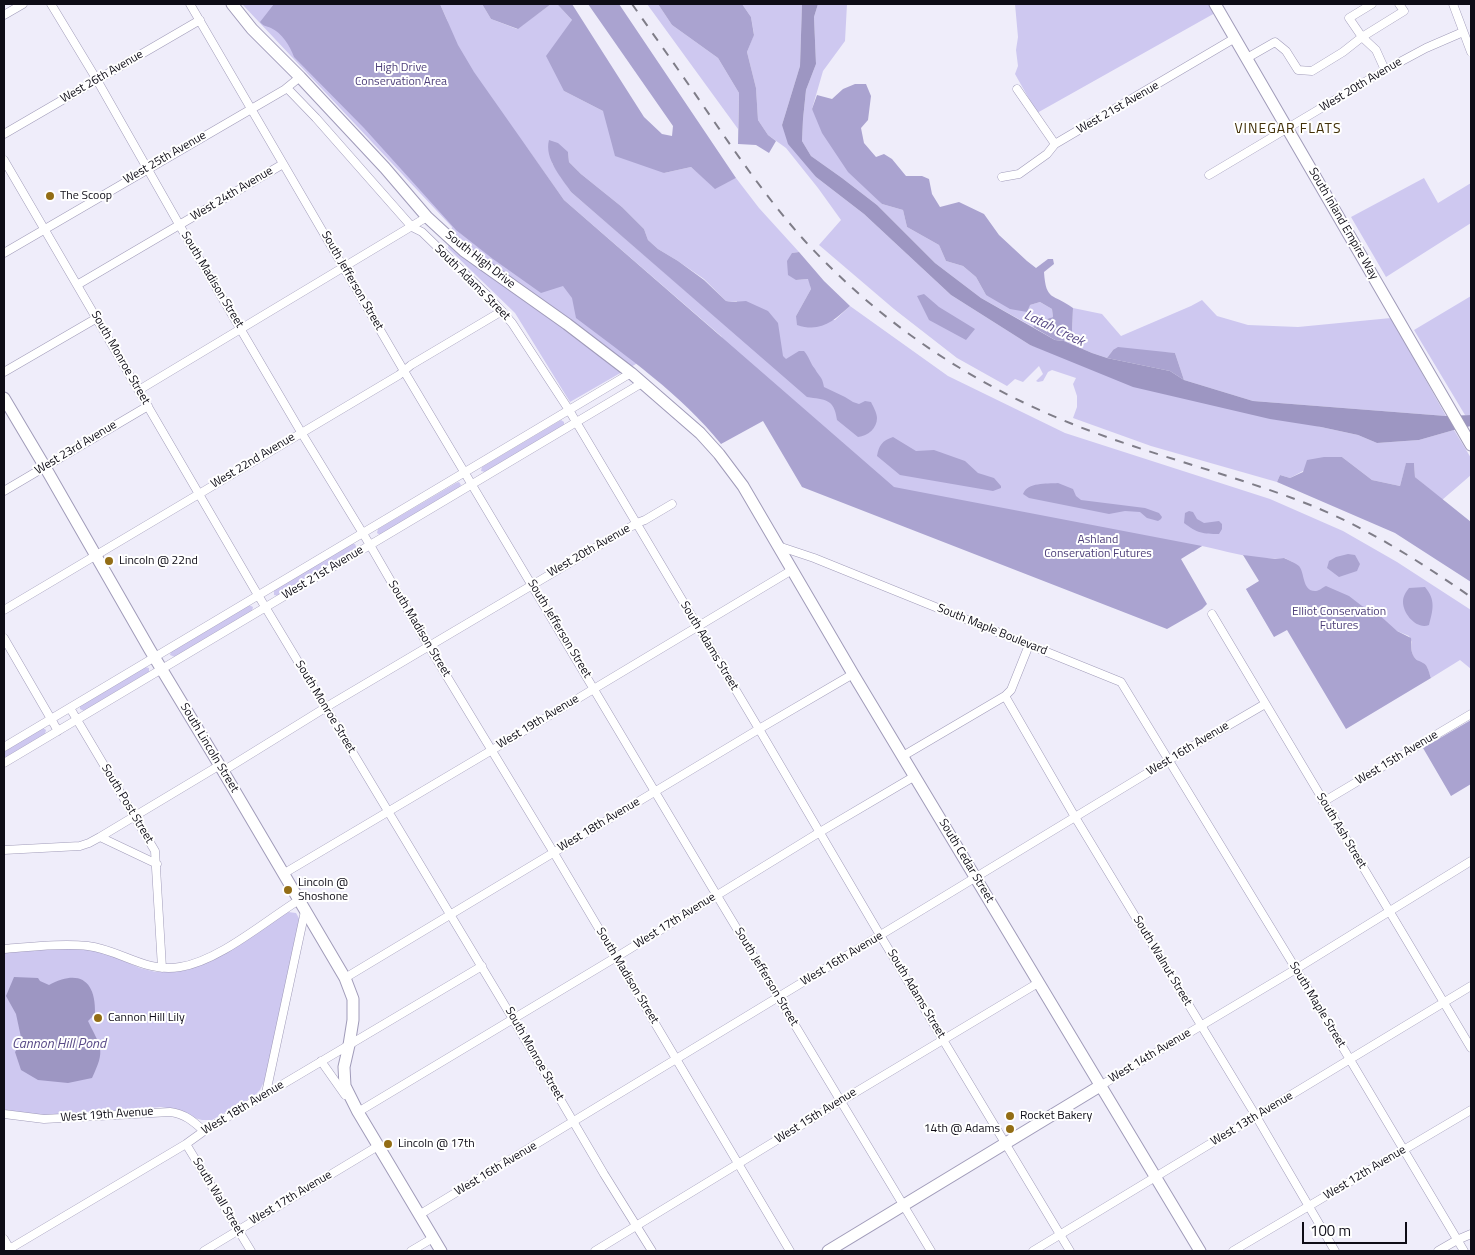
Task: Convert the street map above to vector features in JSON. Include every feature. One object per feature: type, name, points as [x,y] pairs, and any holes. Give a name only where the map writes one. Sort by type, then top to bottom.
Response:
[{"type":"street","points":[[4,15],[24,4]]},
{"type":"street","name":"South Madison Street","points":[[51,4],[301,432],[554,852],[790,1251]]},
{"type":"street","name":"South Jefferson Street","points":[[190,4],[404,371],[931,1251]]},
{"type":"street","name":"South High Drive","points":[[232,4],[252,29],[385,168],[427,217],[464,251],[631,373],[700,433],[732,470]]},
{"type":"street","name":"South Inland Empire Way","points":[[1215,4],[1471,445]]},
{"type":"street","points":[[1372,4],[1349,18],[1362,37],[1376,50],[1385,70]]},
{"type":"street","points":[[1247,58],[1275,42],[1286,51],[1298,70],[1312,71],[1343,52],[1362,37],[1404,12],[1399,4]]},
{"type":"street","points":[[1453,4],[1471,52]]},
{"type":"street","name":"West 26th Avenue","points":[[4,134],[200,20]]},
{"type":"street","name":"West 20th Avenue","points":[[1209,175],[1385,70],[1426,48],[1463,32]]},
{"type":"street","name":"West 21st Avenue","points":[[1002,177],[1019,174],[1047,154],[1056,144],[1235,38]]},
{"type":"street","name":"West 25th Avenue","points":[[4,253],[287,88],[300,77]]},
{"type":"street","name":"South Adams Street","points":[[287,88],[316,118],[412,227],[422,232],[502,311],[524,341],[569,410],[637,523],[880,935],[1070,1251]]},
{"type":"street","points":[[1017,89],[1056,144]]},
{"type":"street","name":"South Monroe Street","points":[[4,160],[198,494],[652,1251]]},
{"type":"street","name":"West 24th Avenue","points":[[77,286],[283,164]]},
{"type":"street","points":[[139,390],[427,217]]},
{"type":"street","name":"West 22nd Avenue","points":[[4,610],[502,311]]},
{"type":"street","points":[[4,372],[96,318]]},
{"type":"street","name":"West 21st Avenue","points":[[4,748],[631,373]]},
{"type":"street","name":"West 21st Avenue","points":[[4,763],[642,383]]},
{"type":"street","name":"South Lincoln Street","points":[[4,398],[345,978],[353,999],[353,1020],[344,1067],[345,1086],[358,1112],[441,1251]]},
{"type":"street","name":"West 23rd Avenue","points":[[4,491],[148,406]]},
{"type":"street","name":"South Cedar Street","points":[[732,470],[1200,1251]]},
{"type":"street","name":"West 20th Avenue","points":[[4,850],[89,844],[672,504]]},
{"type":"street","name":"South Maple Boulevard","points":[[778,546],[814,558],[1121,682],[1169,760]]},
{"type":"street","name":"West 19th Avenue","points":[[283,874],[792,570]]},
{"type":"street","name":"South Ash Street","points":[[1212,614],[1471,1048]]},
{"type":"street","points":[[4,638],[58,731]]},
{"type":"street","points":[[903,756],[1005,696],[1011,690],[1029,645]]},
{"type":"street","name":"West 18th Avenue","points":[[345,978],[853,674]]},
{"type":"street","name":"South Walnut Street","points":[[1005,696],[1335,1251]]},
{"type":"street","name":"West 16th Avenue","points":[[419,1215],[1169,760],[1265,704]]},
{"type":"street","name":"South Post Street","points":[[70,708],[155,851],[162,968]]},
{"type":"street","name":"West 15th Avenue","points":[[1324,802],[1471,714]]},
{"type":"street","name":"South Maple Street","points":[[1169,760],[1351,1060],[1464,1251]]},
{"type":"street","name":"West 17th Avenue","points":[[358,1112],[915,776]]},
{"type":"street","points":[[100,837],[157,864]]},
{"type":"street","name":"West 14th Avenue","points":[[828,1251],[1296,969],[1471,861]]},
{"type":"street","points":[[4,949],[71,945],[87,946],[103,949],[141,964],[162,968],[180,967],[218,953],[299,900]]},
{"type":"street","points":[[266,1094],[305,911]]},
{"type":"street","name":"West 18th Avenue","points":[[9,1250],[186,1144],[204,1131],[482,966]]},
{"type":"street","name":"West 15th Avenue","points":[[595,1251],[1038,983]]},
{"type":"street","name":"West 13th Avenue","points":[[1033,1251],[1471,986]]},
{"type":"street","name":"South Lincoln Street","points":[[321,1061],[358,1112]]},
{"type":"street","name":"West 12th Avenue","points":[[1233,1251],[1471,1110]]},
{"type":"street","name":"West 19th Avenue","points":[[4,1114],[44,1120],[170,1112],[193,1120],[204,1131]]},
{"type":"street","name":"South Wall Street","points":[[186,1144],[251,1251]]},
{"type":"street","name":"West 17th Avenue","points":[[204,1251],[378,1146]]},
{"type":"street","points":[[1438,1251],[1471,1234]]},
{"type":"street","points":[[411,1251],[433,1238]]},
{"type":"street","points":[[4,1239],[9,1250]]},
{"type":"green space","points":[[242,4],[436,4],[448,22],[440,4],[482,4],[491,19],[517,29],[551,4],[557,4],[572,20],[564,91],[603,111],[664,173],[691,167],[715,188],[736,178],[759,208],[799,252],[792,253],[796,280],[809,279],[811,289],[796,316],[835,320],[850,306],[948,376],[1065,433],[1270,499],[1343,531],[1397,562],[1471,610],[1471,669],[1460,660],[1431,678],[1427,667],[1417,660],[1413,654],[1412,642],[1409,636],[1397,631],[1296,624],[1274,636],[1246,589],[1292,562],[1285,558],[1265,559],[1202,546],[1193,552],[1188,544],[803,487],[721,336],[564,200],[525,145],[655,353],[570,402],[515,313],[448,248],[452,227]],"holes":[[[568,152],[569,162],[622,207],[644,229],[648,240],[658,249],[704,279],[726,301],[737,301],[731,330],[571,192],[552,163]]]},
{"type":"green space","points":[[274,4],[440,4],[458,45],[474,72],[564,200],[894,487],[1202,546],[1181,559],[1207,604],[1202,609],[1167,629],[802,487],[763,421],[721,444],[671,392],[576,318],[572,298],[563,286],[541,293],[456,230],[364,128],[294,57],[282,36],[260,22]]},
{"type":"green space","points":[[482,4],[551,4],[518,29],[491,19]]},
{"type":"green space","points":[[557,4],[572,4],[644,117],[662,134],[672,136],[673,126],[588,4],[619,4],[736,178],[715,189],[691,167],[664,173],[615,156],[603,111],[564,91],[546,56],[572,20]]},
{"type":"green space","points":[[647,4],[658,4],[672,25],[718,58],[739,93],[738,129]]},
{"type":"green space","points":[[658,4],[742,4],[751,17],[754,35],[747,52],[756,88],[758,120],[768,135],[776,141],[769,153],[756,145],[738,144],[739,93],[718,58],[672,25]]},
{"type":"green space","points":[[742,4],[802,4],[800,66],[782,125],[816,177],[864,214],[951,295],[1030,345],[1321,427],[1358,435],[1377,443],[1419,440],[1454,430],[1471,458],[1471,475],[1442,500],[1415,477],[1414,463],[1406,464],[1400,486],[1372,480],[1342,457],[1303,471],[1290,478],[1280,475],[1277,482],[1151,446],[1073,418],[1077,407],[1077,396],[1073,384],[1076,378],[1052,370],[1048,372],[1043,381],[1038,382],[1036,381],[1043,374],[1039,366],[1023,382],[1015,379],[1007,386],[957,358],[894,309],[819,245],[841,220],[786,148],[768,135],[758,120],[756,88],[747,52],[754,34],[751,17]]},
{"type":"green space","points":[[818,4],[847,4],[845,41],[823,71],[812,109],[882,204],[903,210],[907,227],[939,245],[946,261],[963,266],[976,277],[986,295],[1030,305],[1040,302],[1052,309],[1053,317],[1037,322],[1033,327],[981,298],[935,263],[877,205],[811,156],[802,141],[803,119],[806,90],[816,64],[814,17]]},
{"type":"green space","points":[[1015,4],[1210,4],[1215,13],[1037,113],[1015,74],[1018,66],[1016,50],[1018,37]]},
{"type":"green space","points":[[855,84],[866,84],[871,96],[868,120],[861,128],[864,143],[876,157],[884,154],[892,159],[906,176],[922,176],[929,179],[932,194],[940,207],[959,202],[984,214],[999,235],[1036,268],[1048,259],[1053,259],[1054,264],[1044,272],[1049,293],[1073,308],[1072,331],[1064,341],[1055,340],[1033,327],[1037,322],[1053,317],[1052,309],[1040,302],[1030,305],[1027,312],[1010,309],[986,295],[976,277],[963,266],[946,261],[939,245],[907,227],[903,210],[882,204],[848,172],[822,133],[812,109],[817,95],[832,99],[843,89]]},
{"type":"green space","points":[[549,140],[558,143],[568,152],[569,162],[622,207],[644,229],[648,240],[658,249],[704,280],[726,301],[746,301],[768,311],[778,323],[783,356],[786,359],[799,351],[804,351],[822,379],[824,387],[859,404],[865,401],[871,402],[876,412],[877,422],[871,431],[858,437],[837,420],[834,408],[828,401],[807,397],[571,192],[551,161],[548,147]]},
{"type":"green space","points":[[1424,178],[1438,203],[1471,183],[1471,223],[1386,277],[1351,217]]},
{"type":"green space","points":[[799,252],[824,281],[850,306],[832,321],[813,328],[797,325],[796,316],[811,289],[808,279],[796,280],[788,275],[787,261],[792,253]]},
{"type":"green space","points":[[924,294],[939,307],[975,329],[966,340],[929,320],[917,296]]},
{"type":"green space","points":[[1471,296],[1471,415],[1465,415],[1414,330]]},
{"type":"green space","points":[[1202,300],[1217,316],[1248,325],[1298,327],[1391,318],[1446,416],[1253,401],[1184,380],[1175,353],[1113,350],[1107,358],[1064,341],[1072,331],[1073,308],[1102,314],[1121,336]]},
{"type":"green space","points":[[1118,347],[1175,353],[1184,380],[1170,371],[1107,358]]},
{"type":"green space","points":[[561,420],[564,422],[564,425],[485,472],[481,471],[482,467]]},
{"type":"green space","points":[[893,437],[916,451],[934,450],[965,461],[978,473],[994,478],[1001,488],[993,491],[900,475],[877,456],[882,444]]},
{"type":"green space","points":[[1324,457],[1342,457],[1372,480],[1400,486],[1406,463],[1414,463],[1415,477],[1471,522],[1471,582],[1395,533],[1277,482],[1280,475],[1290,478],[1303,472],[1307,460]]},
{"type":"green space","points":[[459,482],[461,485],[459,488],[380,535],[377,533],[378,529]]},
{"type":"green space","points":[[1058,483],[1073,489],[1076,496],[1081,500],[1145,508],[1159,513],[1162,517],[1158,521],[1147,518],[1140,512],[1125,511],[1109,514],[1029,498],[1023,494],[1029,487]]},
{"type":"green space","points":[[1193,512],[1197,519],[1204,523],[1219,521],[1222,524],[1222,529],[1219,534],[1200,532],[1184,523],[1185,513]]},
{"type":"green space","points":[[355,544],[357,549],[278,596],[274,595],[274,590]]},
{"type":"green space","points":[[1348,554],[1355,555],[1360,564],[1357,571],[1339,577],[1327,568],[1329,561]]},
{"type":"green space","name":"Elliot Conservation Futures","points":[[1243,555],[1275,559],[1284,558],[1299,566],[1306,585],[1311,590],[1317,591],[1326,586],[1349,596],[1362,606],[1376,612],[1397,631],[1411,638],[1413,655],[1426,665],[1431,678],[1346,729],[1287,630],[1274,637],[1246,589],[1259,581]]},
{"type":"green space","points":[[1425,587],[1431,596],[1433,605],[1429,625],[1424,626],[1416,623],[1408,616],[1403,602],[1409,588]]},
{"type":"green space","points":[[249,605],[253,607],[252,611],[175,657],[170,655],[171,651]]},
{"type":"green space","points":[[145,667],[149,668],[149,672],[84,711],[80,709],[80,706]]},
{"type":"green space","points":[[1471,720],[1471,784],[1451,796],[1423,748]]},
{"type":"green space","points":[[43,728],[46,730],[45,734],[4,759],[4,750]]},
{"type":"green space","points":[[282,913],[296,913],[300,920],[265,1080],[260,1090],[254,1096],[212,1120],[194,1118],[179,1110],[161,1107],[42,1117],[7,1111],[4,1108],[4,952],[70,948],[94,950],[140,968],[156,972],[176,971],[197,966]]},
{"type":"water","points":[[802,4],[818,4],[814,17],[816,64],[806,90],[803,119],[802,141],[811,156],[877,205],[935,263],[981,298],[1055,340],[1064,341],[1107,358],[1170,371],[1184,380],[1253,401],[1446,416],[1471,415],[1471,426],[1419,440],[1377,443],[1358,435],[1270,419],[1133,387],[1030,345],[951,295],[864,214],[816,177],[788,144],[782,125],[800,66]]},
{"type":"water","name":"Cannon Hill Pond","points":[[14,977],[38,978],[49,985],[60,980],[77,978],[89,986],[95,1002],[95,1014],[88,1021],[100,1049],[99,1061],[92,1078],[68,1083],[38,1080],[21,1070],[15,1052],[22,1042],[16,1014],[6,996]]},
{"type":"railway","points":[[632,4],[744,164],[791,226],[857,292],[915,338],[977,378],[1044,412],[1107,437],[1323,510],[1409,556],[1471,597]]},
{"type":"place","name":"The Scoop","points":[[50,196]]},
{"type":"place","name":"Lincoln @ 22nd","points":[[109,561]]},
{"type":"place","name":"Lincoln @ Shoshone","points":[[288,890]]},
{"type":"place","name":"Cannon Hill Lily","points":[[98,1018]]},
{"type":"place","name":"Rocket Bakery","points":[[1010,1116]]},
{"type":"place","name":"14th @ Adams","points":[[1010,1129]]},
{"type":"place","name":"Lincoln @ 17th","points":[[388,1144]]},
{"type":"district","name":"VINEGAR FLATS","points":[[1288,130]]},
{"type":"park label","name":"High Drive Conservation Area","points":[[401,75]]},
{"type":"park label","name":"Ashland Conservation Futures","points":[[1098,547]]},
{"type":"water label","name":"Latah Creek","points":[[1054,329]]}]
